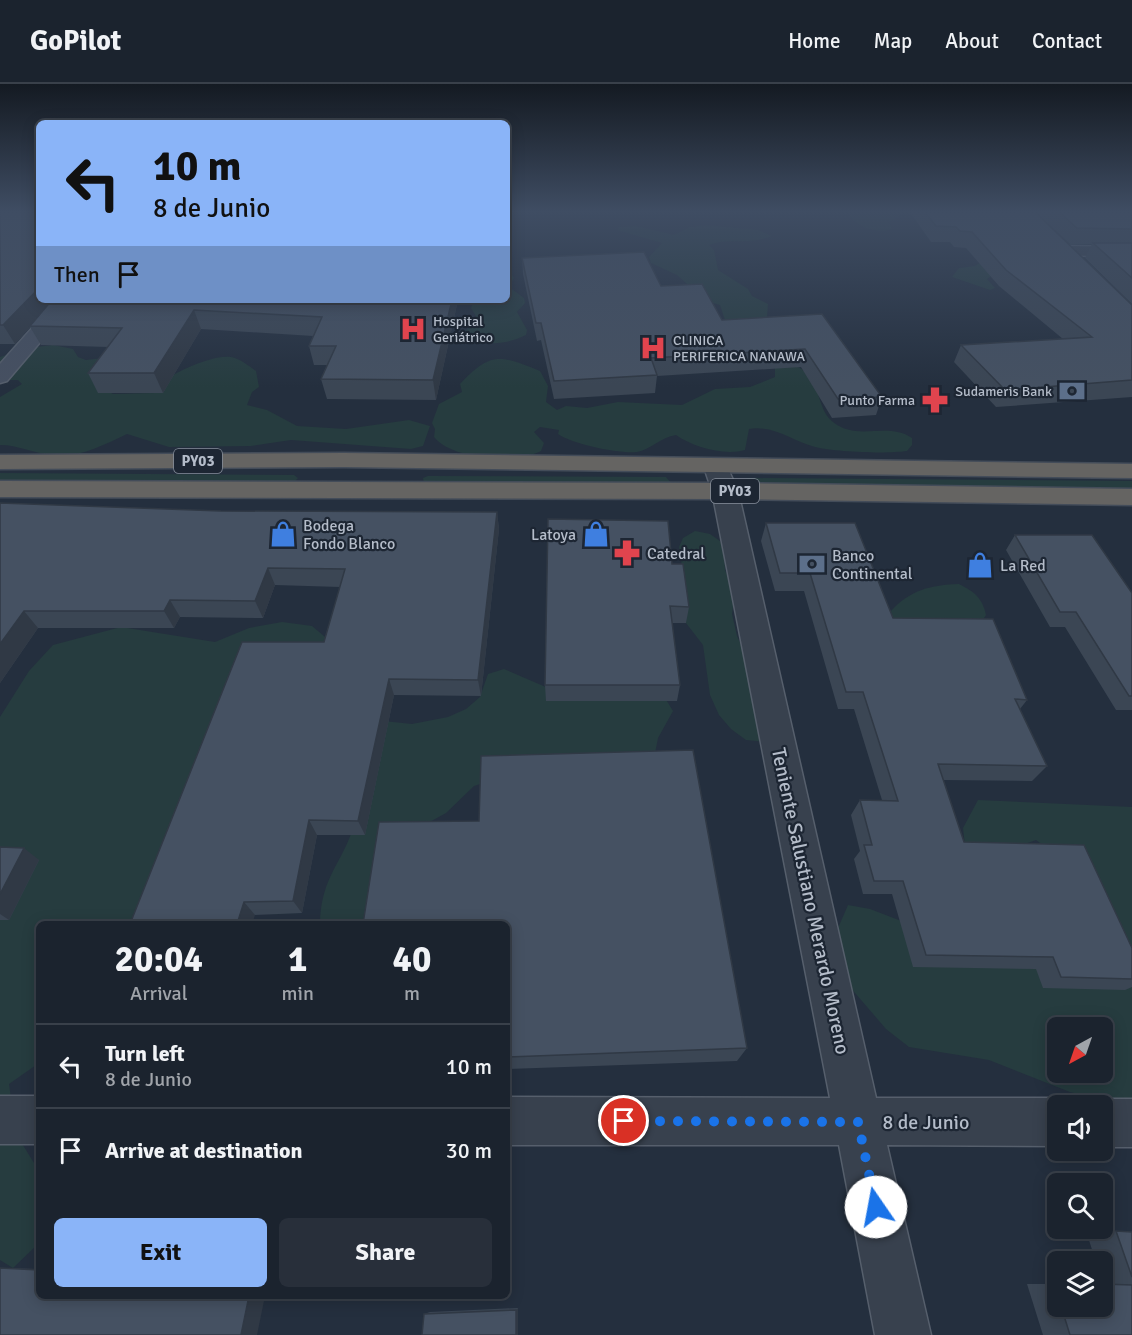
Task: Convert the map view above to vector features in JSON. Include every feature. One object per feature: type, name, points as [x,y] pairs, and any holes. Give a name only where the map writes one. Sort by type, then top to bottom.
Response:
[{"type":"highway","points":[[338,489],[344,460]]},
{"type":"highway","name":"PY03","points":[[0,462],[396,461],[720,479],[1132,497]]},
{"type":"highway","points":[[390,489],[396,461]]},
{"type":"highway","name":"PY03","points":[[0,489],[390,489],[720,479],[1132,471]]},
{"type":"main road","points":[[0,376],[64,303]]},
{"type":"street","name":"Teniente Salustiano Merardo Moreno","points":[[720,479],[903,1335]]},
{"type":"street","points":[[0,1120],[36,1120]]},
{"type":"street","name":"8 de Junio","points":[[510,1121],[1047,1122]]},
{"type":"street","points":[[1113,1122],[1132,1123]]},
{"type":"green space","points":[[667,270],[719,270],[748,289],[752,296],[768,304],[766,333],[774,356],[807,373],[825,412],[833,422],[852,431],[902,433],[912,438],[912,445],[907,451],[898,452],[835,450],[815,447],[775,431],[758,428],[749,429],[745,450],[737,452],[709,449],[676,435],[665,438],[642,451],[629,452],[584,445],[558,434],[559,430],[540,427],[534,432],[544,443],[541,451],[517,458],[501,458],[469,455],[455,451],[434,437],[435,429],[432,423],[439,404],[462,392],[460,384],[480,366],[497,359],[505,359],[540,371],[548,386],[546,402],[557,410],[566,406],[587,408],[618,402],[682,405],[715,389],[750,387],[775,377],[775,366],[725,320],[720,305],[706,301],[677,275]]},
{"type":"green space","points":[[957,270],[1000,270],[987,279],[995,288],[990,290],[952,277]]},
{"type":"green space","points":[[510,271],[514,278],[510,285]]},
{"type":"green space","points":[[510,288],[524,298],[525,303],[517,312],[527,330],[526,335],[497,343],[482,342],[467,337],[464,332],[476,323],[477,318],[471,308],[473,303],[510,303]]},
{"type":"green space","points":[[53,345],[73,349],[78,357],[86,360],[111,357],[106,390],[113,394],[154,393],[155,386],[180,371],[202,362],[231,357],[256,371],[259,387],[252,392],[247,405],[267,410],[297,426],[346,429],[409,420],[430,426],[423,446],[411,449],[291,440],[251,446],[169,447],[127,434],[90,450],[61,456],[0,445],[0,397],[22,384],[18,380],[0,380],[0,357],[28,348]]},
{"type":"green space","points":[[0,473],[294,475],[298,478],[294,482],[0,481]]},
{"type":"green space","points":[[428,476],[666,477],[671,483],[668,485],[424,483],[423,478]]},
{"type":"green space","points":[[747,478],[1132,481],[1132,489],[743,484]]},
{"type":"green space","points":[[695,531],[710,534],[720,541],[724,550],[725,570],[735,592],[732,614],[737,636],[748,660],[766,742],[746,740],[731,729],[719,715],[710,695],[703,645],[686,623],[687,601],[679,547],[683,538]]},
{"type":"green space","points":[[959,584],[980,599],[986,615],[980,624],[892,623],[891,611],[913,593],[930,587]]},
{"type":"green space","points":[[282,622],[312,626],[331,642],[231,921],[36,921],[36,1065],[9,1084],[16,1134],[36,1166],[36,1246],[13,1268],[0,1260],[0,717],[29,671],[53,645],[121,627],[215,642],[249,628]]},
{"type":"green space","points":[[504,669],[548,688],[665,698],[673,711],[658,738],[655,753],[495,779],[474,786],[446,813],[426,824],[377,921],[320,921],[328,882],[349,839],[358,812],[374,720],[412,724],[448,717],[466,709],[480,697],[488,674]]},
{"type":"green space","points":[[978,800],[1132,807],[1132,1108],[1113,1103],[1113,1095],[1082,1095],[1047,1083],[1113,1083],[1113,1017],[1047,1017],[1047,1083],[989,1060],[909,1047],[886,1029],[831,965],[832,942],[848,905],[870,909],[969,947],[1057,855],[1036,840],[1019,846],[965,846],[963,828]]},
{"type":"building","points":[[0,270],[36,270],[36,291],[3,325],[0,325]]},
{"type":"building","points":[[525,270],[653,270],[661,286],[702,284],[722,320],[822,314],[882,397],[838,399],[805,349],[651,358],[657,375],[554,381],[541,323],[536,323]]},
{"type":"building","points":[[1006,270],[1096,270],[1132,305],[1132,380],[1005,390],[961,345],[1092,337]]},
{"type":"building","points":[[1124,270],[1132,270],[1132,278]]},
{"type":"building","points":[[49,303],[451,303],[433,380],[321,379],[336,346],[309,346],[322,317],[194,310],[154,373],[88,373],[122,328],[30,326]]},
{"type":"building","points":[[0,503],[221,511],[497,512],[478,680],[389,679],[358,821],[309,820],[293,901],[244,902],[238,921],[131,921],[242,642],[324,642],[345,569],[268,568],[255,601],[170,600],[164,611],[24,611],[0,644]]},
{"type":"building","points":[[548,519],[668,521],[672,564],[683,564],[689,607],[670,606],[680,685],[545,685]]},
{"type":"building","points":[[766,523],[855,523],[893,618],[993,619],[1027,700],[1015,699],[1047,766],[938,764],[964,842],[1084,845],[1132,948],[1132,979],[1061,977],[1053,957],[926,955],[903,881],[874,881],[864,845],[872,845],[860,800],[898,801],[863,692],[846,692],[810,573],[780,573]]},
{"type":"building","points":[[1015,535],[1092,535],[1132,593],[1132,696],[1129,696],[1076,612],[1060,612]]},
{"type":"building","points":[[693,750],[747,1048],[510,1057],[510,921],[363,921],[379,822],[479,821],[481,756]]},
{"type":"building","points":[[0,847],[24,848],[0,894]]},
{"type":"building","points":[[1116,1231],[1132,1232],[1132,1277]]},
{"type":"building","points":[[0,1268],[36,1270],[36,1299],[248,1299],[241,1335],[0,1335]]},
{"type":"building","points":[[1113,1284],[1132,1285],[1132,1335],[1070,1335],[1064,1317],[1113,1317]]},
{"type":"building","points":[[516,1310],[516,1335],[422,1335],[424,1314]]},
{"type":"place","name":"Hospital Geriátrico","points":[[413,329]]},
{"type":"place","name":"CLINICA PERIFERICA NANAWA","points":[[653,348]]},
{"type":"place","name":"Sudameris Bank","points":[[1072,391]]},
{"type":"place","name":"Punto Farma","points":[[935,400]]},
{"type":"place","name":"Bodega Fondo Blanco","points":[[283,534]]},
{"type":"place","name":"Latoya","points":[[596,534]]},
{"type":"place","name":"Catedral","points":[[627,553]]},
{"type":"place","name":"Banco Continental","points":[[812,564]]},
{"type":"place","name":"La Red","points":[[980,565]]},
{"type":"route","points":[[624,1121],[858,1122],[876,1207]]}]
